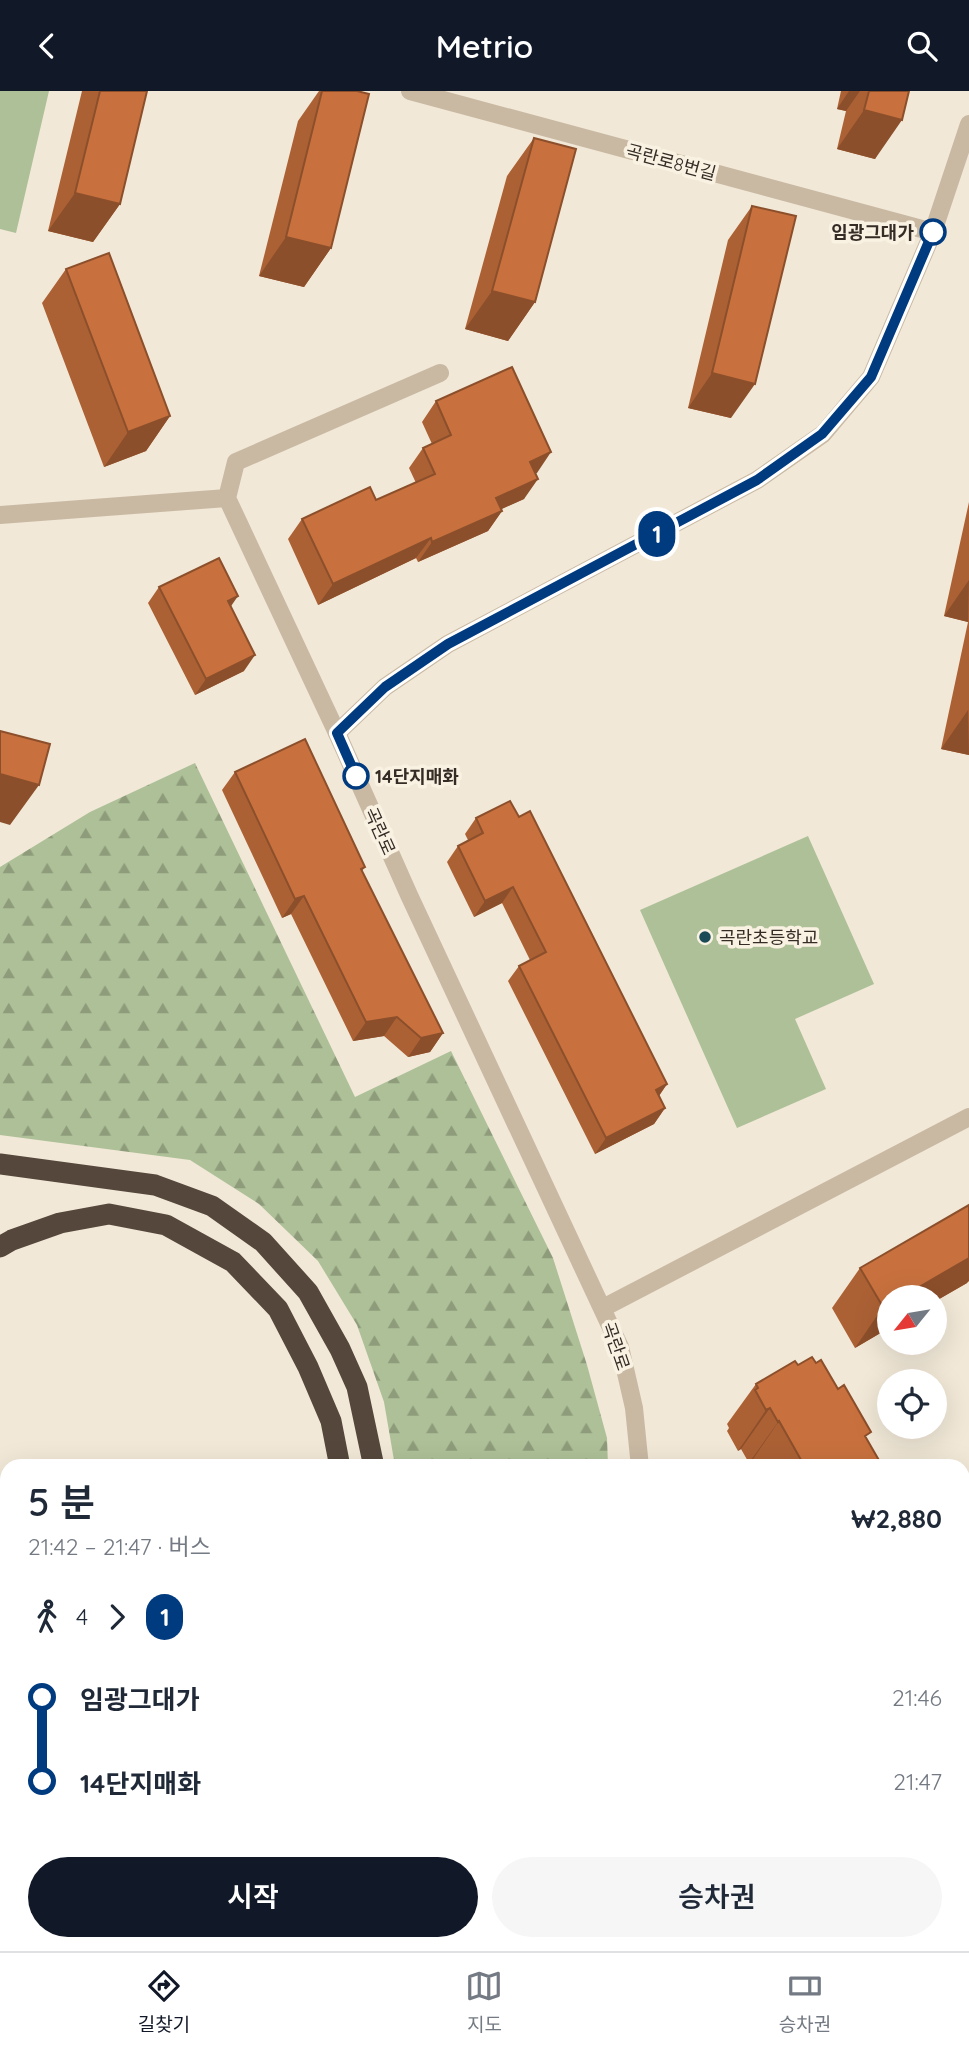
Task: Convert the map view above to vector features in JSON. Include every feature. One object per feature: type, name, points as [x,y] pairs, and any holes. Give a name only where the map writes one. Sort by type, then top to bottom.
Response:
[{"type":"highway","points":[[0,1164],[155,1185],[212,1206],[263,1242],[308,1292],[340,1349],[357,1387],[372,1459]]},
{"type":"highway","points":[[0,1247],[60,1223],[109,1214],[166,1225],[233,1262],[278,1309],[308,1367],[331,1421],[338,1459]]},
{"type":"street","name":"곡란로8번길","points":[[410,91],[933,232]]},
{"type":"street","points":[[337,733],[385,687],[448,644],[757,480],[822,434],[871,377],[933,232],[969,124]]},
{"type":"street","points":[[0,515],[228,499],[236,461],[440,373]]},
{"type":"street","name":"곡란로","points":[[228,499],[620,1347],[634,1408],[639,1459]]},
{"type":"street","points":[[603,1308],[969,1117]]},
{"type":"green space","points":[[0,91],[49,91],[16,233],[0,229]]},
{"type":"green space","points":[[195,763],[355,1097],[451,1051],[553,1258],[607,1438],[608,1459],[394,1459],[384,1402],[357,1325],[318,1261],[259,1204],[190,1160],[0,1135],[0,867],[90,812]]},
{"type":"green space","points":[[808,836],[874,984],[795,1019],[826,1089],[737,1128],[640,910]]},
{"type":"building","points":[[100,91],[147,91],[120,204],[75,193]]},
{"type":"building","points":[[322,91],[357,91],[369,94],[331,248],[286,237]]},
{"type":"building","points":[[869,91],[909,91],[902,120],[864,110]]},
{"type":"building","points":[[534,138],[576,149],[535,302],[492,291]]},
{"type":"building","points":[[752,206],[796,216],[755,384],[712,373]]},
{"type":"building","points":[[109,253],[170,416],[128,432],[66,269]]},
{"type":"building","points":[[512,367],[551,452],[530,462],[538,479],[496,498],[502,511],[432,542],[431,538],[333,584],[302,519],[370,487],[376,500],[435,474],[423,448],[451,435],[436,401]]},
{"type":"building","points":[[219,558],[238,596],[228,601],[255,655],[206,679],[159,587]]},
{"type":"building","points":[[0,731],[50,744],[39,785],[0,774]]},
{"type":"building","points":[[305,739],[365,867],[361,869],[443,1033],[421,1038],[397,1017],[366,1022],[304,896],[295,899],[235,772]]},
{"type":"building","points":[[510,801],[519,817],[530,811],[667,1084],[656,1090],[665,1108],[606,1138],[519,966],[546,952],[513,887],[485,901],[458,846],[483,833],[476,818]]},
{"type":"building","points":[[969,1205],[969,1258],[923,1285],[877,1285],[877,1297],[860,1268]]},
{"type":"building","points":[[812,1357],[816,1363],[821,1360],[838,1389],[844,1385],[871,1432],[865,1436],[878,1459],[800,1459],[779,1421],[770,1408],[766,1410],[755,1390],[758,1388],[756,1384],[795,1361],[798,1365]]},
{"type":"bus line","name":"1","points":[[356,776],[337,733],[385,687],[448,644],[757,480],[822,434],[871,377],[933,232]]},
{"type":"place","name":"임광그대가","points":[[933,232]]},
{"type":"place","name":"14단지매화","points":[[356,776]]},
{"type":"place","name":"곡란초등학교","points":[[705,937]]}]
